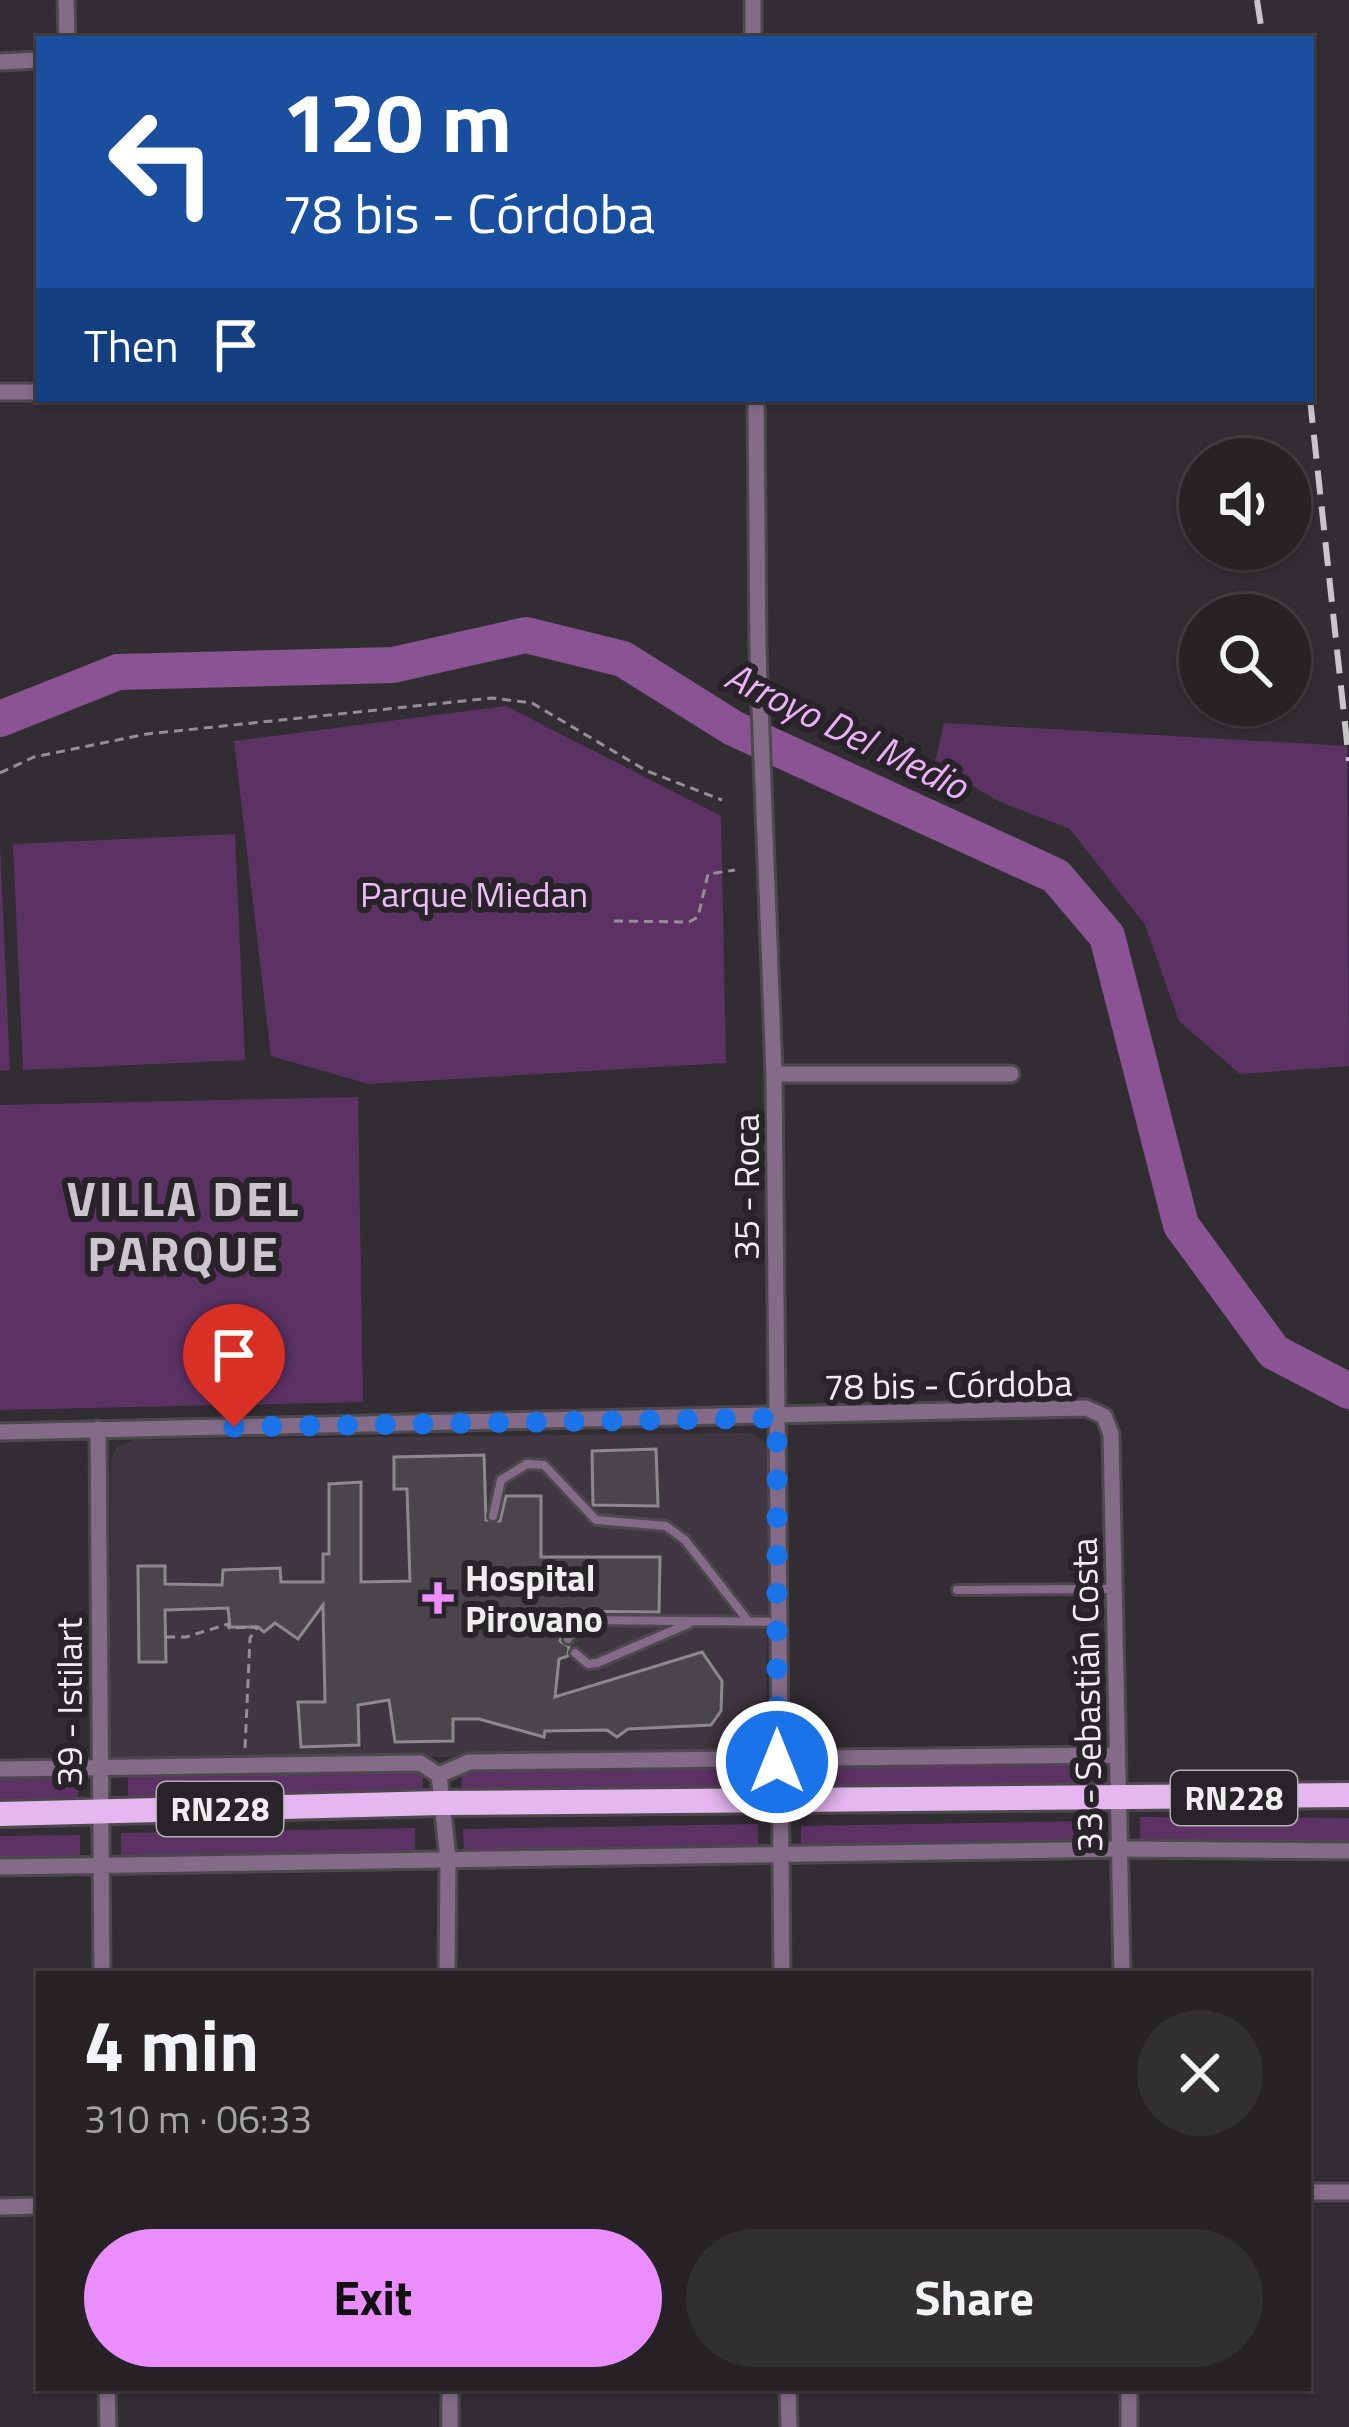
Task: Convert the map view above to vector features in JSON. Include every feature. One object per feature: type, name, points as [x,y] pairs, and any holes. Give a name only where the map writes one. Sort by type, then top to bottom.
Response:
[{"type":"highway","name":"RN228","points":[[0,1814],[440,1803],[1119,1801],[1349,1795]]},
{"type":"street","points":[[66,0],[67,36]]},
{"type":"street","points":[[753,0],[753,36]]},
{"type":"street","points":[[0,62],[36,60]]},
{"type":"street","points":[[0,392],[36,392]]},
{"type":"street","name":"35 - Roca","points":[[756,402],[758,652],[774,1074],[782,1971]]},
{"type":"street","points":[[774,1074],[1011,1074]]},
{"type":"street","name":"78 bis - Córdoba","points":[[0,1432],[1086,1408],[1104,1416]]},
{"type":"street","name":"33 - Sebastián Costa","points":[[1104,1416],[1111,1434],[1122,1971]]},
{"type":"street","name":"39 - Istilart","points":[[98,1429],[102,1971]]},
{"type":"street","points":[[439,1775],[469,1762],[1118,1755]]},
{"type":"street","points":[[0,1769],[420,1763],[439,1775]]},
{"type":"street","points":[[439,1775],[448,1859],[447,1971]]},
{"type":"street","points":[[0,1867],[1120,1849],[1349,1851]]},
{"type":"street","points":[[1311,2192],[1349,2192]]},
{"type":"street","points":[[0,2207],[36,2206]]},
{"type":"street","points":[[107,2391],[108,2427]]},
{"type":"street","points":[[450,2391],[450,2427]]},
{"type":"street","points":[[788,2391],[788,2427]]},
{"type":"street","points":[[1129,2391],[1129,2427]]},
{"type":"lane","points":[[493,1516],[501,1480],[527,1464],[544,1465],[596,1520],[666,1526],[685,1540],[748,1622]]},
{"type":"lane","points":[[956,1591],[1114,1589]]},
{"type":"lane","points":[[568,1639],[580,1620],[777,1622]]},
{"type":"lane","points":[[575,1653],[588,1664],[597,1663],[694,1622]]},
{"type":"path","points":[[0,773],[34,758],[147,734],[492,698],[532,703],[647,771],[722,800]]},
{"type":"path","points":[[614,921],[689,922],[698,917],[707,874],[735,870]]},
{"type":"path","points":[[166,1637],[186,1637],[228,1624],[229,1628],[258,1626],[250,1638],[244,1765]]},
{"type":"shaded area","name":"Hospital Pirovano","points":[[748,1433],[763,1440],[771,1454],[765,1736],[760,1748],[750,1753],[119,1761],[109,1755],[111,1461],[117,1446],[134,1440]]},
{"type":"green space","name":"Parque Miedan","points":[[506,706],[721,816],[726,1063],[369,1084],[271,1056],[234,741]]},
{"type":"green space","points":[[944,723],[1347,746],[1349,1066],[1240,1074],[1179,1021],[1145,925],[1070,829],[998,801],[935,763]]},
{"type":"green space","points":[[235,834],[245,1060],[23,1070],[13,844]]},
{"type":"green space","points":[[0,845],[10,1070],[0,1071]]},
{"type":"green space","points":[[358,1097],[363,1402],[0,1410],[0,1105]]},
{"type":"green space","points":[[1093,1762],[1093,1784],[798,1789],[798,1767]]},
{"type":"green space","points":[[756,1765],[756,1788],[462,1793],[461,1770]]},
{"type":"green space","points":[[423,1771],[423,1793],[128,1798],[128,1776]]},
{"type":"green space","points":[[78,1776],[78,1798],[0,1800],[0,1777]]},
{"type":"green space","points":[[1140,1817],[1349,1818],[1349,1844],[1140,1845]]},
{"type":"green space","points":[[1095,1821],[1095,1843],[801,1848],[801,1826]]},
{"type":"green space","points":[[758,1824],[758,1847],[464,1852],[463,1829]]},
{"type":"green space","points":[[415,1828],[415,1851],[121,1856],[121,1833]]},
{"type":"green space","points":[[80,1835],[80,1857],[0,1859],[0,1836]]},
{"type":"building","points":[[656,1449],[658,1506],[593,1505],[592,1451]]},
{"type":"building","points":[[484,1455],[486,1520],[500,1521],[506,1496],[541,1496],[541,1557],[660,1557],[659,1612],[555,1611],[566,1625],[560,1641],[569,1647],[568,1656],[559,1659],[555,1697],[702,1652],[722,1681],[721,1711],[711,1725],[628,1729],[617,1737],[607,1730],[545,1731],[544,1737],[479,1719],[453,1719],[453,1741],[395,1742],[389,1700],[358,1705],[359,1745],[301,1747],[298,1702],[325,1702],[323,1605],[298,1639],[275,1623],[264,1632],[258,1627],[230,1627],[228,1608],[165,1610],[166,1662],[139,1662],[138,1566],[165,1566],[165,1584],[222,1585],[223,1570],[280,1568],[281,1582],[323,1582],[323,1554],[329,1554],[329,1484],[361,1482],[361,1582],[410,1581],[407,1489],[394,1489],[394,1457]]},
{"type":"waterway","name":"Arroyo Del Medio","points":[[0,719],[118,672],[393,665],[526,635],[623,659],[733,728],[1056,876],[1107,936],[1181,1225],[1274,1352],[1349,1391]]},
{"type":"railway","points":[[1257,0],[1263,36]]},
{"type":"railway","points":[[1310,402],[1349,761]]},
{"type":"place","name":"Hospital Pirovano","points":[[438,1598]]},
{"type":"district","name":"VILLA DEL PARQUE","points":[[184,1226]]},
{"type":"route","points":[[234,1427],[777,1418],[777,1762]]}]
